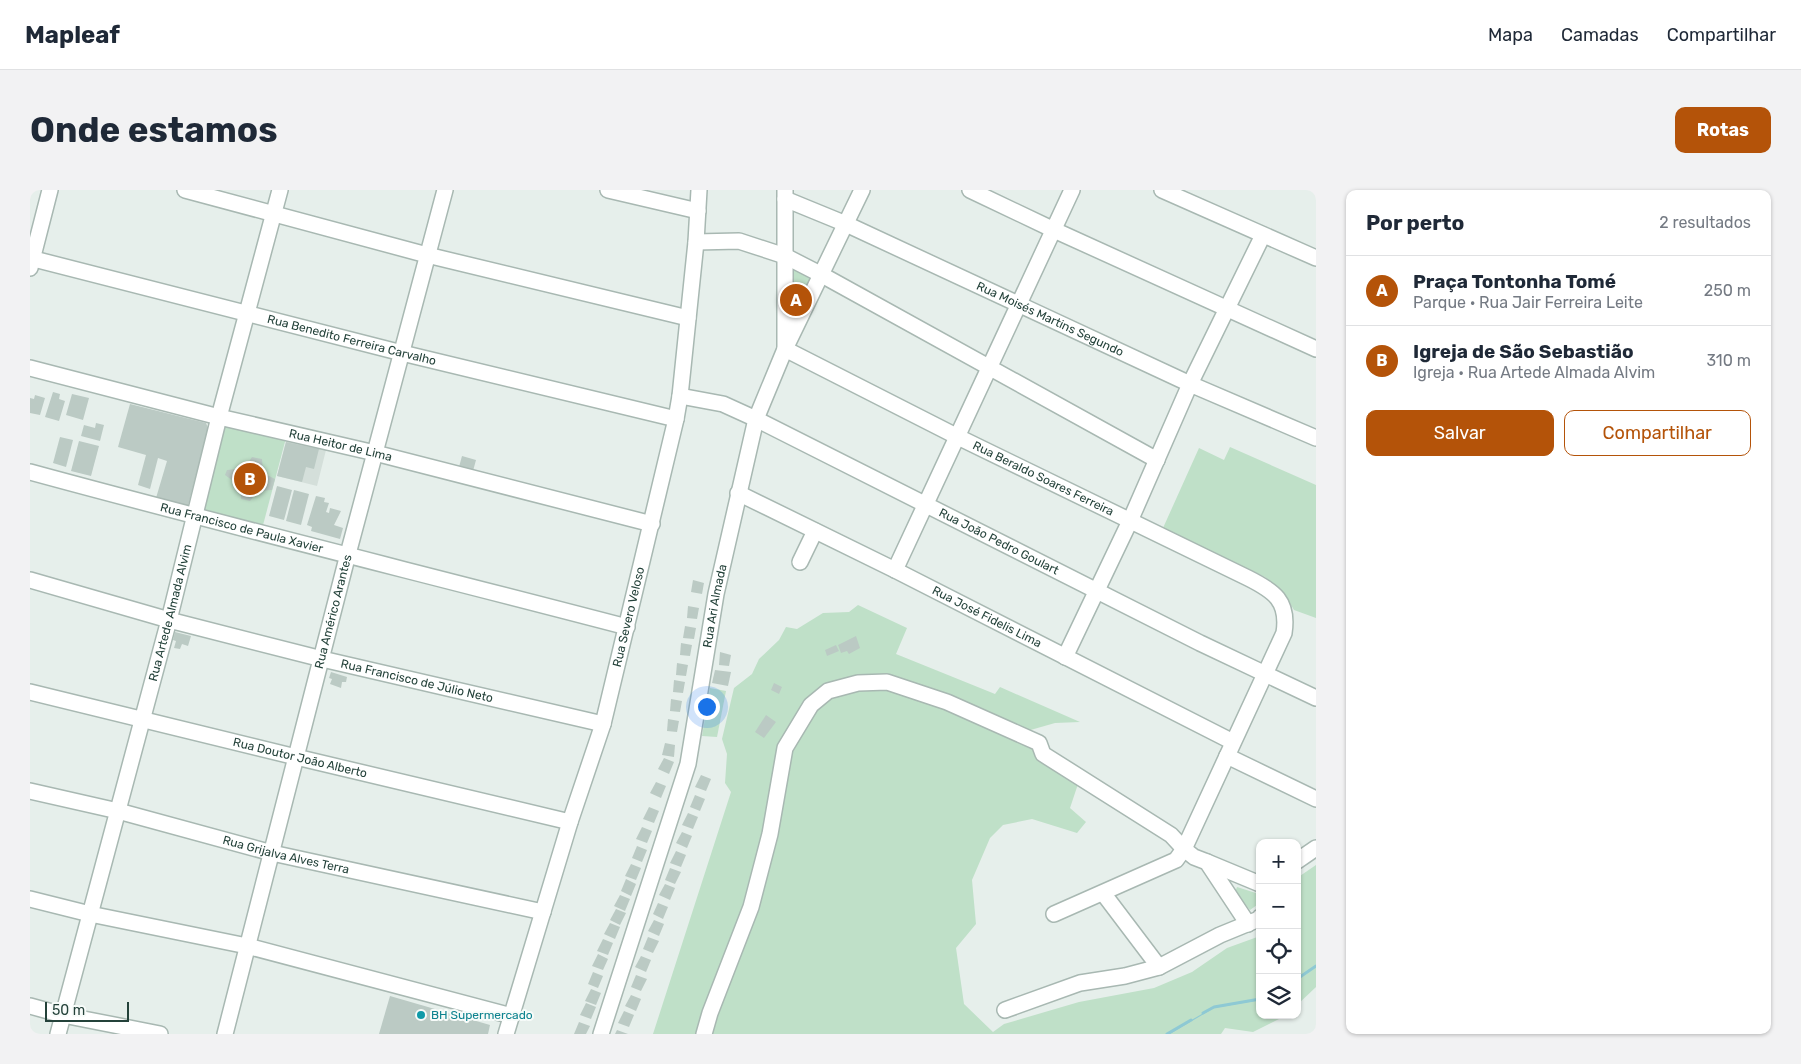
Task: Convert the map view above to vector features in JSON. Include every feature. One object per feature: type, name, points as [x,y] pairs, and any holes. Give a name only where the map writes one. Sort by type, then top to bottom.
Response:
[{"type":"street","points":[[31,261],[50,190]]},
{"type":"street","points":[[185,190],[427,255],[688,318]]},
{"type":"street","name":"Rua Artede Almada Alvim","points":[[58,1034],[169,620],[219,417],[280,190]]},
{"type":"street","name":"Rua Américo Arantes","points":[[225,1034],[348,554],[445,190]]},
{"type":"street","points":[[608,190],[698,211]]},
{"type":"street","name":"Rua Severo Veloso","points":[[506,1034],[570,822],[602,724],[652,524],[680,396],[696,242],[699,190]]},
{"type":"street","name":"Rua Ari Almada","points":[[601,1034],[688,764],[716,594],[756,418],[785,348],[862,190]]},
{"type":"street","points":[[970,190],[1316,349]]},
{"type":"street","points":[[896,570],[1072,190]]},
{"type":"street","points":[[1162,190],[1316,258]]},
{"type":"street","points":[[785,195],[785,348]]},
{"type":"street","name":"Rua Moisés Martins Segundo","points":[[785,195],[1190,384],[1316,438]]},
{"type":"street","points":[[1065,657],[1130,521],[1190,384],[1263,235]]},
{"type":"street","points":[[696,242],[739,241],[785,256],[1157,460]]},
{"type":"street","name":"Rua Benedito Ferreira Carvalho","points":[[31,261],[676,419]]},
{"type":"street","name":"Rua Beraldo Soares Ferreira","points":[[785,348],[958,436],[1261,585],[1278,599],[1285,610],[1286,621],[1284,633],[1266,673]]},
{"type":"street","name":"Rua Heitor de Lima","points":[[30,368],[219,417],[375,453],[652,524]]},
{"type":"street","name":"Rua João Pedro Goulart","points":[[680,396],[723,404],[756,418],[1200,643],[1316,698]]},
{"type":"street","name":"Rua Francisco de Paula Xavier","points":[[30,472],[194,517],[348,554],[627,626]]},
{"type":"street","name":"Rua José Fidelis Lima","points":[[738,493],[896,570],[1233,742]]},
{"type":"street","points":[[800,562],[815,531]]},
{"type":"street","name":"Rua Francisco de Júlio Neto","points":[[30,580],[169,620],[322,659],[602,724]]},
{"type":"street","points":[[1054,914],[1176,860],[1184,849],[1266,673]]},
{"type":"street","points":[[704,1034],[710,1013],[751,907],[770,834],[785,748],[812,705],[828,691],[858,684],[887,682],[947,702],[1006,728],[1039,743],[1044,754],[1171,835],[1194,857],[1256,882]]},
{"type":"street","name":"Rua Doutor João Alberto","points":[[30,692],[570,822]]},
{"type":"street","points":[[1227,756],[1316,799]]},
{"type":"street","name":"Rua Grijalva Alves Terra","points":[[30,791],[272,853],[543,912]]},
{"type":"street","points":[[1301,858],[1316,848]]},
{"type":"street","points":[[1004,1010],[1080,982],[1126,976],[1159,967],[1220,935],[1254,920],[1206,862]]},
{"type":"street","points":[[1103,893],[1159,967]]},
{"type":"street","points":[[30,899],[90,914],[247,946],[512,1016]]},
{"type":"street","points":[[30,1006],[63,1015],[160,1034]]},
{"type":"shaded area","points":[[286,441],[326,450],[317,486],[277,476]]},
{"type":"green space","points":[[793,265],[812,274],[814,280],[789,323]]},
{"type":"green space","points":[[225,424],[286,438],[262,529],[203,514]]},
{"type":"green space","points":[[1230,447],[1316,485],[1316,618],[1294,610],[1283,592],[1265,577],[1163,528],[1199,448],[1224,460]]},
{"type":"green space","points":[[858,605],[907,628],[896,654],[995,694],[1000,687],[1080,722],[1055,723],[1027,731],[1036,757],[1078,784],[1070,808],[1086,822],[1077,833],[1032,819],[1003,825],[990,838],[972,880],[976,924],[956,948],[964,1004],[993,1032],[1004,1024],[1079,1002],[1154,988],[1192,972],[1227,948],[1256,937],[1256,1019],[1279,1019],[1253,1032],[1225,1028],[1221,1034],[653,1034],[731,792],[725,783],[727,754],[722,739],[734,688],[752,674],[759,659],[779,640],[786,627],[797,629],[823,613],[849,612]]},
{"type":"green space","points":[[710,688],[726,691],[717,737],[702,736]]},
{"type":"green space","points":[[1316,865],[1316,987],[1301,1001],[1301,884],[1301,875]]},
{"type":"green space","points":[[1237,887],[1256,893],[1256,906],[1250,910],[1235,892]]},
{"type":"water","points":[[1256,1000],[1214,1008],[1167,1034],[1214,1007]]},
{"type":"building","points":[[53,392],[60,394],[59,399],[65,401],[59,421],[45,417]]},
{"type":"building","points":[[72,394],[89,398],[83,420],[66,415]]},
{"type":"building","points":[[35,395],[45,398],[40,415],[30,413],[30,398],[34,399]]},
{"type":"building","points":[[130,404],[206,423],[208,428],[188,506],[156,498],[167,461],[158,458],[150,489],[138,485],[146,455],[118,447]]},
{"type":"building","points":[[96,423],[104,425],[100,441],[81,436],[84,425],[95,428]]},
{"type":"building","points":[[60,437],[73,440],[66,467],[53,463]]},
{"type":"building","points":[[79,441],[99,446],[91,476],[71,471]]},
{"type":"building","points":[[286,442],[319,449],[314,469],[306,467],[302,482],[277,476]]},
{"type":"building","points":[[462,456],[476,460],[473,471],[459,467]]},
{"type":"building","points":[[252,457],[262,459],[263,473],[275,479],[272,490],[258,491],[250,501],[241,499],[240,486],[225,475],[227,470],[245,468]]},
{"type":"building","points":[[277,486],[292,490],[284,520],[269,516]]},
{"type":"building","points":[[294,490],[309,494],[301,525],[286,521]]},
{"type":"building","points":[[316,496],[325,498],[324,502],[329,503],[326,512],[329,513],[330,508],[341,511],[334,525],[343,528],[340,539],[311,531],[312,527],[307,525]]},
{"type":"building","points":[[693,580],[704,583],[702,594],[691,592]]},
{"type":"building","points":[[688,606],[699,608],[697,619],[687,618]]},
{"type":"building","points":[[685,626],[696,628],[694,639],[683,638]]},
{"type":"building","points":[[175,632],[191,636],[188,646],[182,644],[180,649],[174,648],[176,641],[173,640]]},
{"type":"building","points":[[856,636],[860,648],[849,654],[847,651],[841,653],[838,645]]},
{"type":"building","points":[[681,643],[692,645],[690,656],[680,655]]},
{"type":"building","points":[[836,645],[839,651],[827,656],[825,650]]},
{"type":"building","points":[[720,652],[731,655],[729,666],[719,665]]},
{"type":"building","points":[[677,663],[688,665],[686,676],[676,675]]},
{"type":"building","points":[[715,670],[731,672],[728,686],[712,683]]},
{"type":"building","points":[[331,672],[347,677],[346,682],[342,682],[341,688],[330,684],[332,679],[329,678]]},
{"type":"building","points":[[674,680],[685,682],[683,693],[673,692]]},
{"type":"building","points":[[774,683],[782,687],[779,694],[771,690]]},
{"type":"building","points":[[671,699],[682,701],[680,712],[670,711]]},
{"type":"building","points":[[766,715],[776,722],[764,738],[755,732]]},
{"type":"building","points":[[668,719],[679,721],[677,732],[667,731]]},
{"type":"building","points":[[665,743],[675,745],[674,757],[662,755]]},
{"type":"building","points":[[664,758],[674,762],[669,774],[658,769]]},
{"type":"building","points":[[701,775],[711,779],[706,791],[695,787]]},
{"type":"building","points":[[656,782],[666,786],[661,798],[650,793]]},
{"type":"building","points":[[695,795],[705,799],[700,811],[690,807]]},
{"type":"building","points":[[649,807],[659,811],[654,823],[643,819]]},
{"type":"building","points":[[688,813],[698,817],[693,829],[682,825]]},
{"type":"building","points":[[642,827],[652,831],[647,843],[636,839]]},
{"type":"building","points":[[682,832],[692,836],[687,848],[676,843]]},
{"type":"building","points":[[637,846],[647,850],[642,862],[632,858]]},
{"type":"building","points":[[676,851],[686,855],[681,867],[670,863]]},
{"type":"building","points":[[631,864],[641,868],[636,880],[625,876]]},
{"type":"building","points":[[670,868],[681,872],[675,884],[665,880]]},
{"type":"building","points":[[626,879],[636,884],[631,896],[621,891]]},
{"type":"building","points":[[665,884],[675,888],[670,900],[659,895]]},
{"type":"building","points":[[620,895],[630,899],[625,911],[614,906]]},
{"type":"building","points":[[658,903],[668,907],[663,919],[653,914]]},
{"type":"building","points":[[616,909],[626,913],[620,925],[610,920]]},
{"type":"building","points":[[654,920],[664,924],[659,936],[648,931]]},
{"type":"building","points":[[610,923],[620,927],[615,939],[604,934]]},
{"type":"building","points":[[648,937],[659,941],[653,953],[643,949]]},
{"type":"building","points":[[603,939],[613,943],[608,955],[597,951]]},
{"type":"building","points":[[598,954],[608,959],[603,970],[592,966]]},
{"type":"building","points":[[641,956],[651,960],[646,972],[635,967]]},
{"type":"building","points":[[593,972],[603,976],[598,988],[588,984]]},
{"type":"building","points":[[636,975],[647,979],[641,991],[631,987]]},
{"type":"building","points":[[591,989],[601,993],[596,1005],[585,1001]]},
{"type":"building","points":[[631,995],[641,999],[636,1011],[625,1006]]},
{"type":"building","name":"BH Supermercado","points":[[390,996],[490,1025],[488,1034],[379,1034]]},
{"type":"building","points":[[586,1003],[596,1007],[591,1019],[580,1015]]},
{"type":"building","points":[[624,1011],[634,1015],[629,1027],[618,1023]]},
{"type":"building","points":[[579,1022],[590,1026],[586,1034],[574,1034]]},
{"type":"building","points":[[617,1030],[628,1034],[615,1034]]},
{"type":"waterway","points":[[1301,976],[1316,966]]},
{"type":"waterway","points":[[1203,1013],[1214,1007],[1256,1000]]},
{"type":"waterway","points":[[1167,1034],[1191,1020]]},
{"type":"place","name":"Praça Tontonha Tomé","points":[[796,300]]},
{"type":"place","name":"Igreja de São Sebastião","points":[[250,479]]},
{"type":"place","name":"BH Supermercado","points":[[421,1015]]}]
